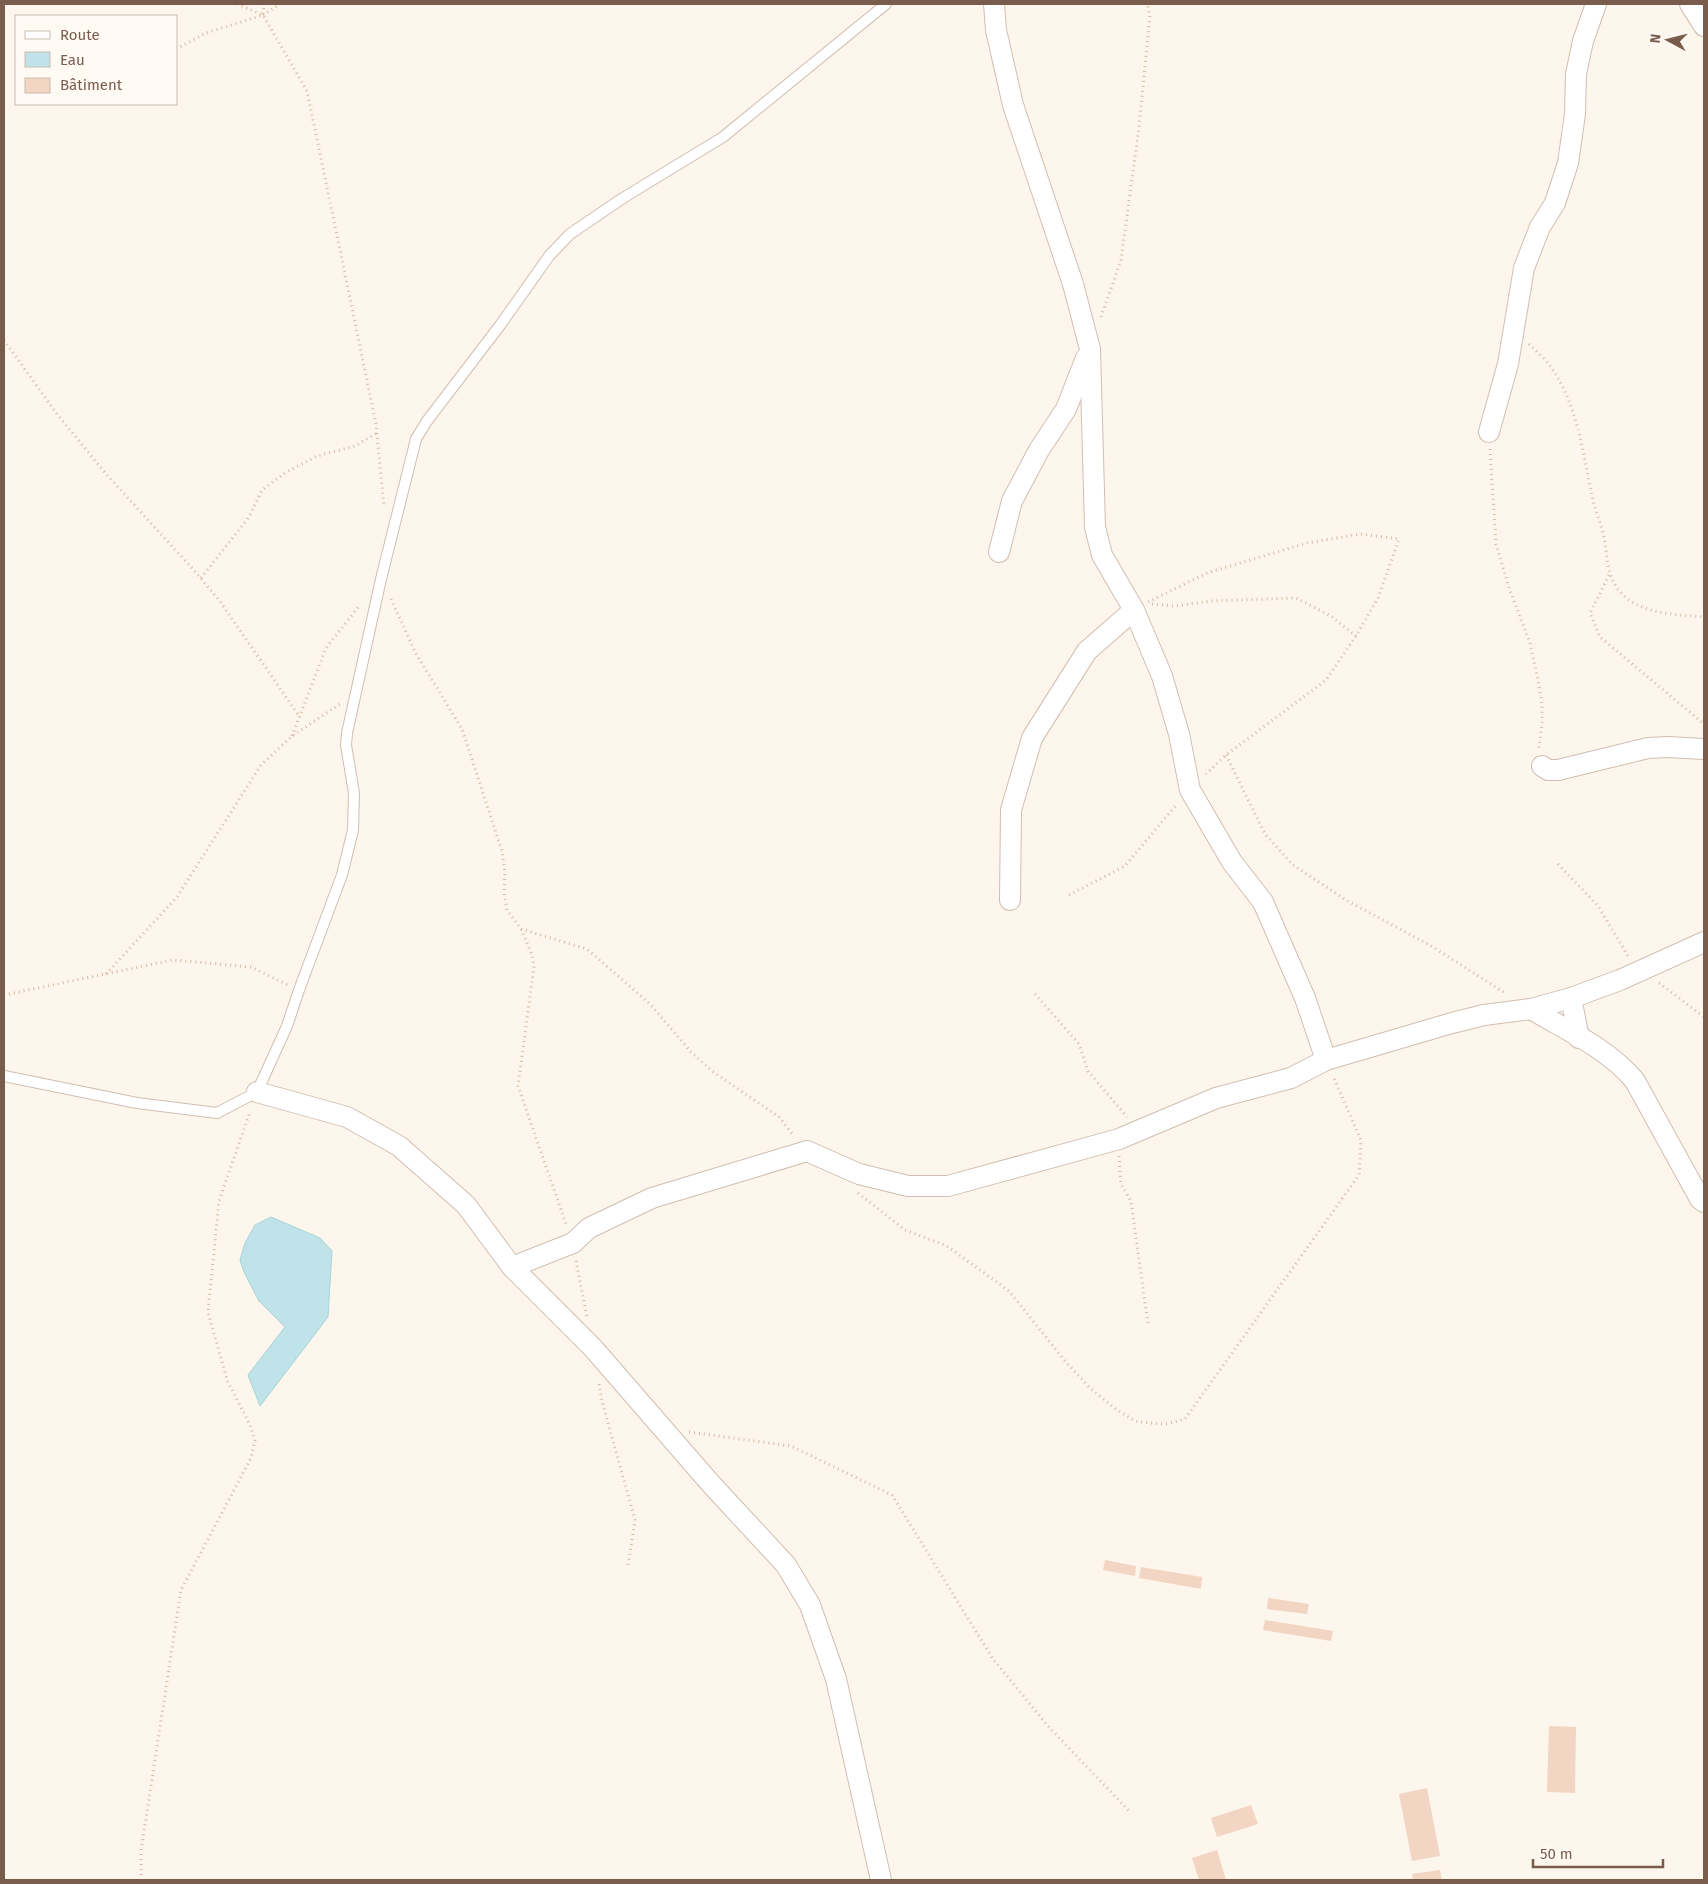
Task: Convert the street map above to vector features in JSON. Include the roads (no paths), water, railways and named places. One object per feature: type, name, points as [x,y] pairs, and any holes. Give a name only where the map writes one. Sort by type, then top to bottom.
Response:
[{"type":"street","points":[[994,4],[996,30],[1013,105],[1073,284],[1090,349],[1095,527],[1102,555],[1134,610],[1162,676],[1179,734],[1190,790],[1232,862],[1263,902],[1304,998],[1326,1060]]},
{"type":"street","points":[[1488,432],[1508,364],[1524,268],[1540,227],[1555,203],[1568,163],[1575,114],[1576,74],[1583,41],[1596,4]]},
{"type":"street","points":[[1690,4],[1704,26]]},
{"type":"street","points":[[999,552],[1012,501],[1039,450],[1066,408],[1090,349]]},
{"type":"street","points":[[1010,900],[1011,810],[1032,738],[1087,650],[1134,610]]},
{"type":"street","points":[[1542,766],[1548,770],[1558,770],[1648,748],[1704,749]]},
{"type":"street","points":[[512,1267],[572,1243],[589,1228],[652,1198],[807,1151],[859,1174],[908,1186],[948,1186],[1119,1139],[1216,1098],[1291,1078],[1326,1060],[1452,1023],[1484,1015],[1531,1009],[1571,998],[1642,971],[1704,942]]},
{"type":"street","points":[[1571,998],[1579,1038]]},
{"type":"street","points":[[1531,1009],[1617,1062],[1635,1081],[1700,1199],[1704,1202]]},
{"type":"street","points":[[257,1092],[347,1117],[399,1146],[466,1205],[512,1267],[593,1348],[711,1484],[786,1565],[810,1605],[836,1679],[881,1880]]},
{"type":"lane","points":[[4,1076],[137,1103],[217,1113],[257,1092],[287,1026],[342,875],[353,830],[354,793],[346,746],[381,579],[416,439],[427,421],[502,324],[549,256],[570,234],[623,198],[722,137],[886,4]]},
{"type":"water","points":[[271,1217],[320,1238],[332,1251],[328,1317],[260,1406],[248,1375],[285,1327],[259,1301],[240,1260],[245,1243],[255,1225]]}]
